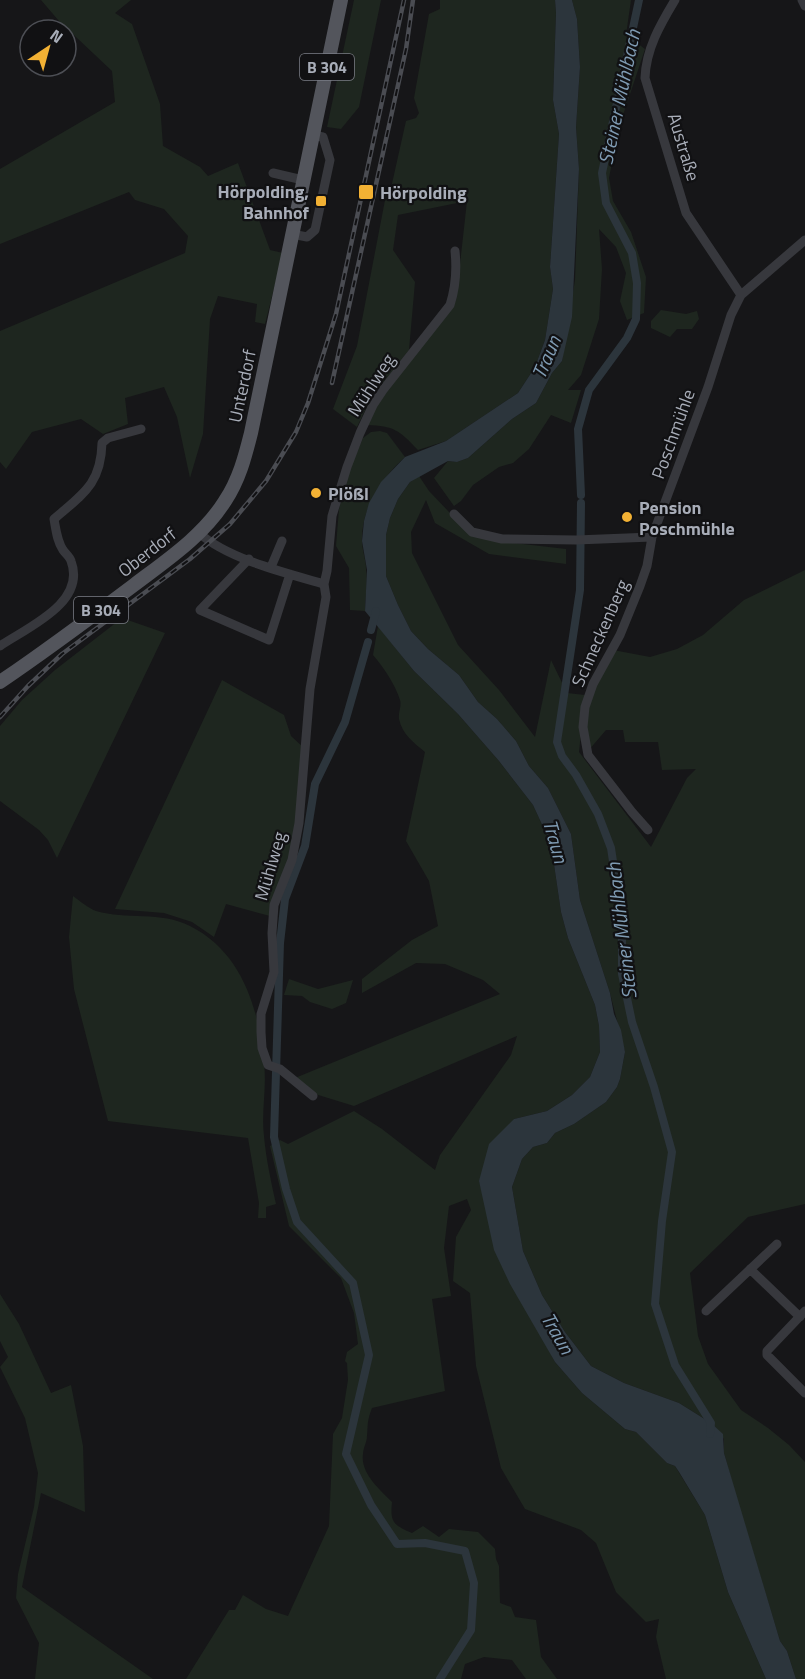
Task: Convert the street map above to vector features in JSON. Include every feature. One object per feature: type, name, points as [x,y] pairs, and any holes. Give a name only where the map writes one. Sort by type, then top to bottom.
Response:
[{"type":"main road","name":"Unterdorf","points":[[199,533],[225,502],[242,466],[251,433],[341,0]]},
{"type":"main road","name":"Oberdorf","points":[[0,682],[75,630],[199,533]]},
{"type":"street","name":"Austraße","points":[[675,0],[658,30],[645,63],[645,78],[686,213],[741,295]]},
{"type":"street","points":[[802,0],[805,6]]},
{"type":"street","points":[[292,234],[307,237],[315,230],[330,160],[323,137],[313,135]]},
{"type":"street","points":[[273,173],[303,180]]},
{"type":"street","name":"Poschmühle","points":[[652,537],[708,387],[723,336],[741,295],[805,240]]},
{"type":"street","name":"Mühlweg","points":[[314,1096],[280,1069],[267,1065],[262,1048],[261,1014],[274,972],[272,933],[274,905],[292,860],[299,822],[310,689],[326,597],[324,584],[332,516],[352,453],[373,405],[450,304],[456,286],[455,251]]},
{"type":"street","points":[[0,646],[48,616],[67,597],[73,573],[71,561],[59,543],[54,519],[89,489],[98,471],[102,443],[108,438],[141,429]]},
{"type":"street","points":[[454,514],[472,532],[502,539],[576,540],[652,537]]},
{"type":"street","points":[[199,533],[218,546],[249,559],[324,584]]},
{"type":"street","name":"Schneckenberg","points":[[648,830],[588,755],[583,727],[585,707],[593,684],[620,635],[631,609],[647,566],[652,537]]},
{"type":"street","points":[[271,567],[282,541]]},
{"type":"street","points":[[249,559],[200,610],[269,640],[290,574]]},
{"type":"street","points":[[706,1311],[777,1244]]},
{"type":"street","points":[[750,1269],[804,1312],[767,1351],[767,1355],[805,1393]]},
{"type":"shaded area","points":[[41,0],[131,0],[115,13],[132,24],[160,104],[163,146],[200,167],[208,176],[238,163],[270,250],[283,253],[265,324],[255,322],[257,304],[218,296],[210,319],[203,434],[190,478],[177,417],[164,387],[125,398],[128,424],[103,434],[81,419],[32,432],[6,469],[0,462],[0,331],[185,253],[188,236],[164,209],[135,200],[129,192],[0,244],[0,169],[115,102],[112,71],[78,39],[78,18],[56,18]]},
{"type":"shaded area","points":[[354,0],[381,0],[359,107],[341,129],[327,127]]},
{"type":"shaded area","points":[[440,0],[555,0],[553,100],[559,134],[550,267],[553,289],[545,340],[535,367],[518,393],[446,441],[418,450],[396,430],[367,425],[378,401],[456,300],[467,201],[398,215],[393,250],[415,282],[409,350],[371,398],[357,427],[333,409],[357,346],[386,195],[389,197],[406,121],[416,118],[419,113],[414,98],[429,14],[440,9]]},
{"type":"shaded area","points":[[572,0],[631,0],[626,35],[645,49],[619,127],[609,178],[613,201],[631,232],[646,277],[644,313],[627,320],[620,301],[626,273],[616,247],[599,229],[602,269],[599,319],[581,375],[568,390],[581,390],[571,423],[551,415],[529,449],[513,463],[499,467],[473,485],[461,501],[454,506],[434,478],[448,461],[457,462],[468,458],[512,419],[536,403],[552,373],[562,361],[575,280],[579,169],[576,127],[580,67],[577,19]]},
{"type":"shaded area","points":[[661,310],[686,314],[697,311],[699,319],[692,329],[677,329],[670,337],[651,328],[651,321]]},
{"type":"shaded area","points":[[371,432],[387,433],[405,457],[388,474],[369,505],[362,541],[367,574],[365,611],[350,610],[349,568],[336,546],[339,509],[349,470],[363,438]]},
{"type":"shaded area","points":[[419,476],[429,491],[469,533],[514,543],[566,549],[566,564],[489,554],[435,523],[426,500],[411,532],[412,553],[458,645],[499,690],[535,737],[551,660],[567,693],[585,695],[579,752],[651,847],[687,778],[696,769],[662,770],[658,742],[625,742],[623,730],[606,730],[588,751],[586,707],[613,650],[650,657],[677,649],[703,635],[744,600],[805,570],[805,1204],[748,1217],[690,1273],[698,1336],[708,1364],[741,1410],[789,1445],[805,1462],[805,1679],[796,1679],[787,1651],[780,1641],[724,1453],[724,1439],[711,1423],[679,1403],[624,1383],[591,1366],[565,1332],[542,1295],[523,1251],[512,1187],[522,1159],[533,1147],[547,1143],[555,1133],[574,1124],[606,1102],[617,1087],[625,1052],[610,993],[580,900],[571,834],[548,788],[529,766],[516,741],[478,702],[459,675],[411,631],[386,576],[386,535],[390,518],[398,499],[410,482]]},
{"type":"shaded area","points":[[122,618],[165,633],[57,858],[48,840],[39,830],[0,801],[0,726],[22,700],[55,670]]},
{"type":"shaded area","points":[[378,626],[414,671],[458,714],[499,761],[533,805],[551,844],[561,912],[568,938],[595,1005],[599,1026],[600,1052],[590,1077],[572,1095],[547,1111],[514,1119],[479,1181],[485,1202],[537,1328],[555,1362],[582,1393],[625,1429],[636,1432],[667,1463],[675,1466],[705,1515],[728,1592],[766,1679],[666,1679],[656,1637],[659,1619],[646,1622],[616,1592],[596,1543],[581,1530],[525,1509],[501,1468],[476,1366],[470,1293],[453,1281],[456,1237],[471,1210],[467,1199],[449,1206],[444,1248],[451,1296],[432,1299],[445,1391],[372,1408],[368,1419],[363,1461],[372,1481],[392,1502],[392,1518],[401,1528],[412,1533],[423,1526],[439,1537],[449,1529],[478,1532],[495,1549],[499,1566],[500,1603],[511,1607],[515,1617],[536,1620],[541,1657],[557,1679],[526,1679],[512,1660],[484,1657],[465,1664],[461,1679],[186,1679],[229,1610],[235,1610],[243,1595],[266,1609],[288,1616],[329,1526],[333,1434],[342,1418],[348,1380],[345,1361],[347,1352],[358,1344],[354,1313],[341,1278],[289,1226],[270,1146],[280,1140],[288,1144],[354,1111],[382,1129],[435,1170],[440,1155],[511,1055],[517,1036],[354,1106],[315,1094],[295,1078],[500,994],[483,980],[445,964],[416,963],[362,993],[362,979],[412,940],[438,926],[429,881],[406,841],[425,752],[409,738],[403,729],[399,719],[398,694],[389,676],[373,655]]},
{"type":"shaded area","points":[[222,680],[284,715],[291,736],[304,748],[295,833],[289,860],[270,916],[226,904],[214,937],[192,922],[164,913],[115,909]]},
{"type":"shaded area","points":[[73,896],[96,911],[107,914],[179,921],[208,937],[235,967],[252,1003],[262,1043],[265,1072],[264,1136],[276,1204],[266,1207],[266,1218],[258,1218],[259,1203],[248,1138],[108,1121],[74,989],[69,937]]},
{"type":"shaded area","points":[[289,979],[318,989],[353,980],[346,1003],[332,1009],[310,1002],[302,996],[284,995]]},
{"type":"shaded area","points":[[0,1294],[19,1324],[51,1393],[71,1385],[83,1446],[85,1512],[41,1493],[22,1587],[153,1679],[35,1679],[39,1643],[16,1598],[18,1574],[34,1507],[38,1473],[25,1418],[0,1367],[8,1357],[0,1341]]},
{"type":"water","name":"Traun","points":[[555,0],[572,0],[577,19],[580,67],[576,127],[579,169],[572,317],[562,361],[552,373],[536,403],[512,419],[468,458],[457,462],[448,461],[410,482],[398,499],[390,518],[386,535],[386,576],[411,631],[459,675],[478,702],[516,741],[529,766],[548,788],[571,834],[580,900],[610,993],[614,1014],[621,1030],[625,1052],[620,1079],[606,1102],[574,1124],[555,1133],[547,1143],[533,1147],[522,1159],[512,1187],[523,1251],[542,1295],[565,1332],[591,1366],[624,1383],[679,1403],[711,1423],[723,1434],[724,1453],[780,1641],[787,1651],[796,1679],[766,1679],[728,1592],[705,1515],[679,1472],[636,1432],[625,1429],[582,1393],[555,1362],[510,1284],[494,1250],[479,1181],[489,1144],[514,1119],[547,1111],[572,1095],[590,1077],[600,1052],[595,1005],[568,938],[561,912],[551,844],[533,805],[499,761],[458,714],[414,671],[365,611],[367,570],[362,541],[364,521],[369,503],[381,482],[405,457],[446,441],[518,393],[535,367],[545,340],[553,289],[550,267],[559,134],[553,100]]},
{"type":"waterway","name":"Steiner Mühlbach","points":[[581,495],[578,429],[589,390],[627,338],[636,319],[637,283],[632,253],[606,203],[602,173],[639,0]]},
{"type":"waterway","name":"Steiner Mühlbach","points":[[581,503],[580,590],[557,742],[562,756],[576,775],[598,814],[611,848],[622,921],[622,974],[632,1022],[654,1087],[672,1152],[662,1221],[655,1304],[675,1365],[711,1423],[710,1434]]},
{"type":"waterway","points":[[371,630],[376,611]]},
{"type":"waterway","points":[[368,642],[345,722],[315,784],[305,846],[285,899],[280,943],[274,1137],[286,1189],[297,1222],[353,1283],[369,1355],[346,1454],[371,1505],[397,1544],[425,1543],[465,1551],[474,1583],[471,1630],[440,1679]]},
{"type":"railway","points":[[0,717],[62,654],[190,559],[230,524],[266,481],[296,432],[308,403],[336,314],[404,0]]},
{"type":"railway","points":[[332,383],[406,49],[413,0]]},
{"type":"place","name":"Hörpolding","points":[[366,192]]},
{"type":"place","name":"Hörpolding, Bahnhof","points":[[321,201]]},
{"type":"place","name":"Plößl","points":[[316,493]]},
{"type":"place","name":"Pension Poschmühle","points":[[627,517]]}]
